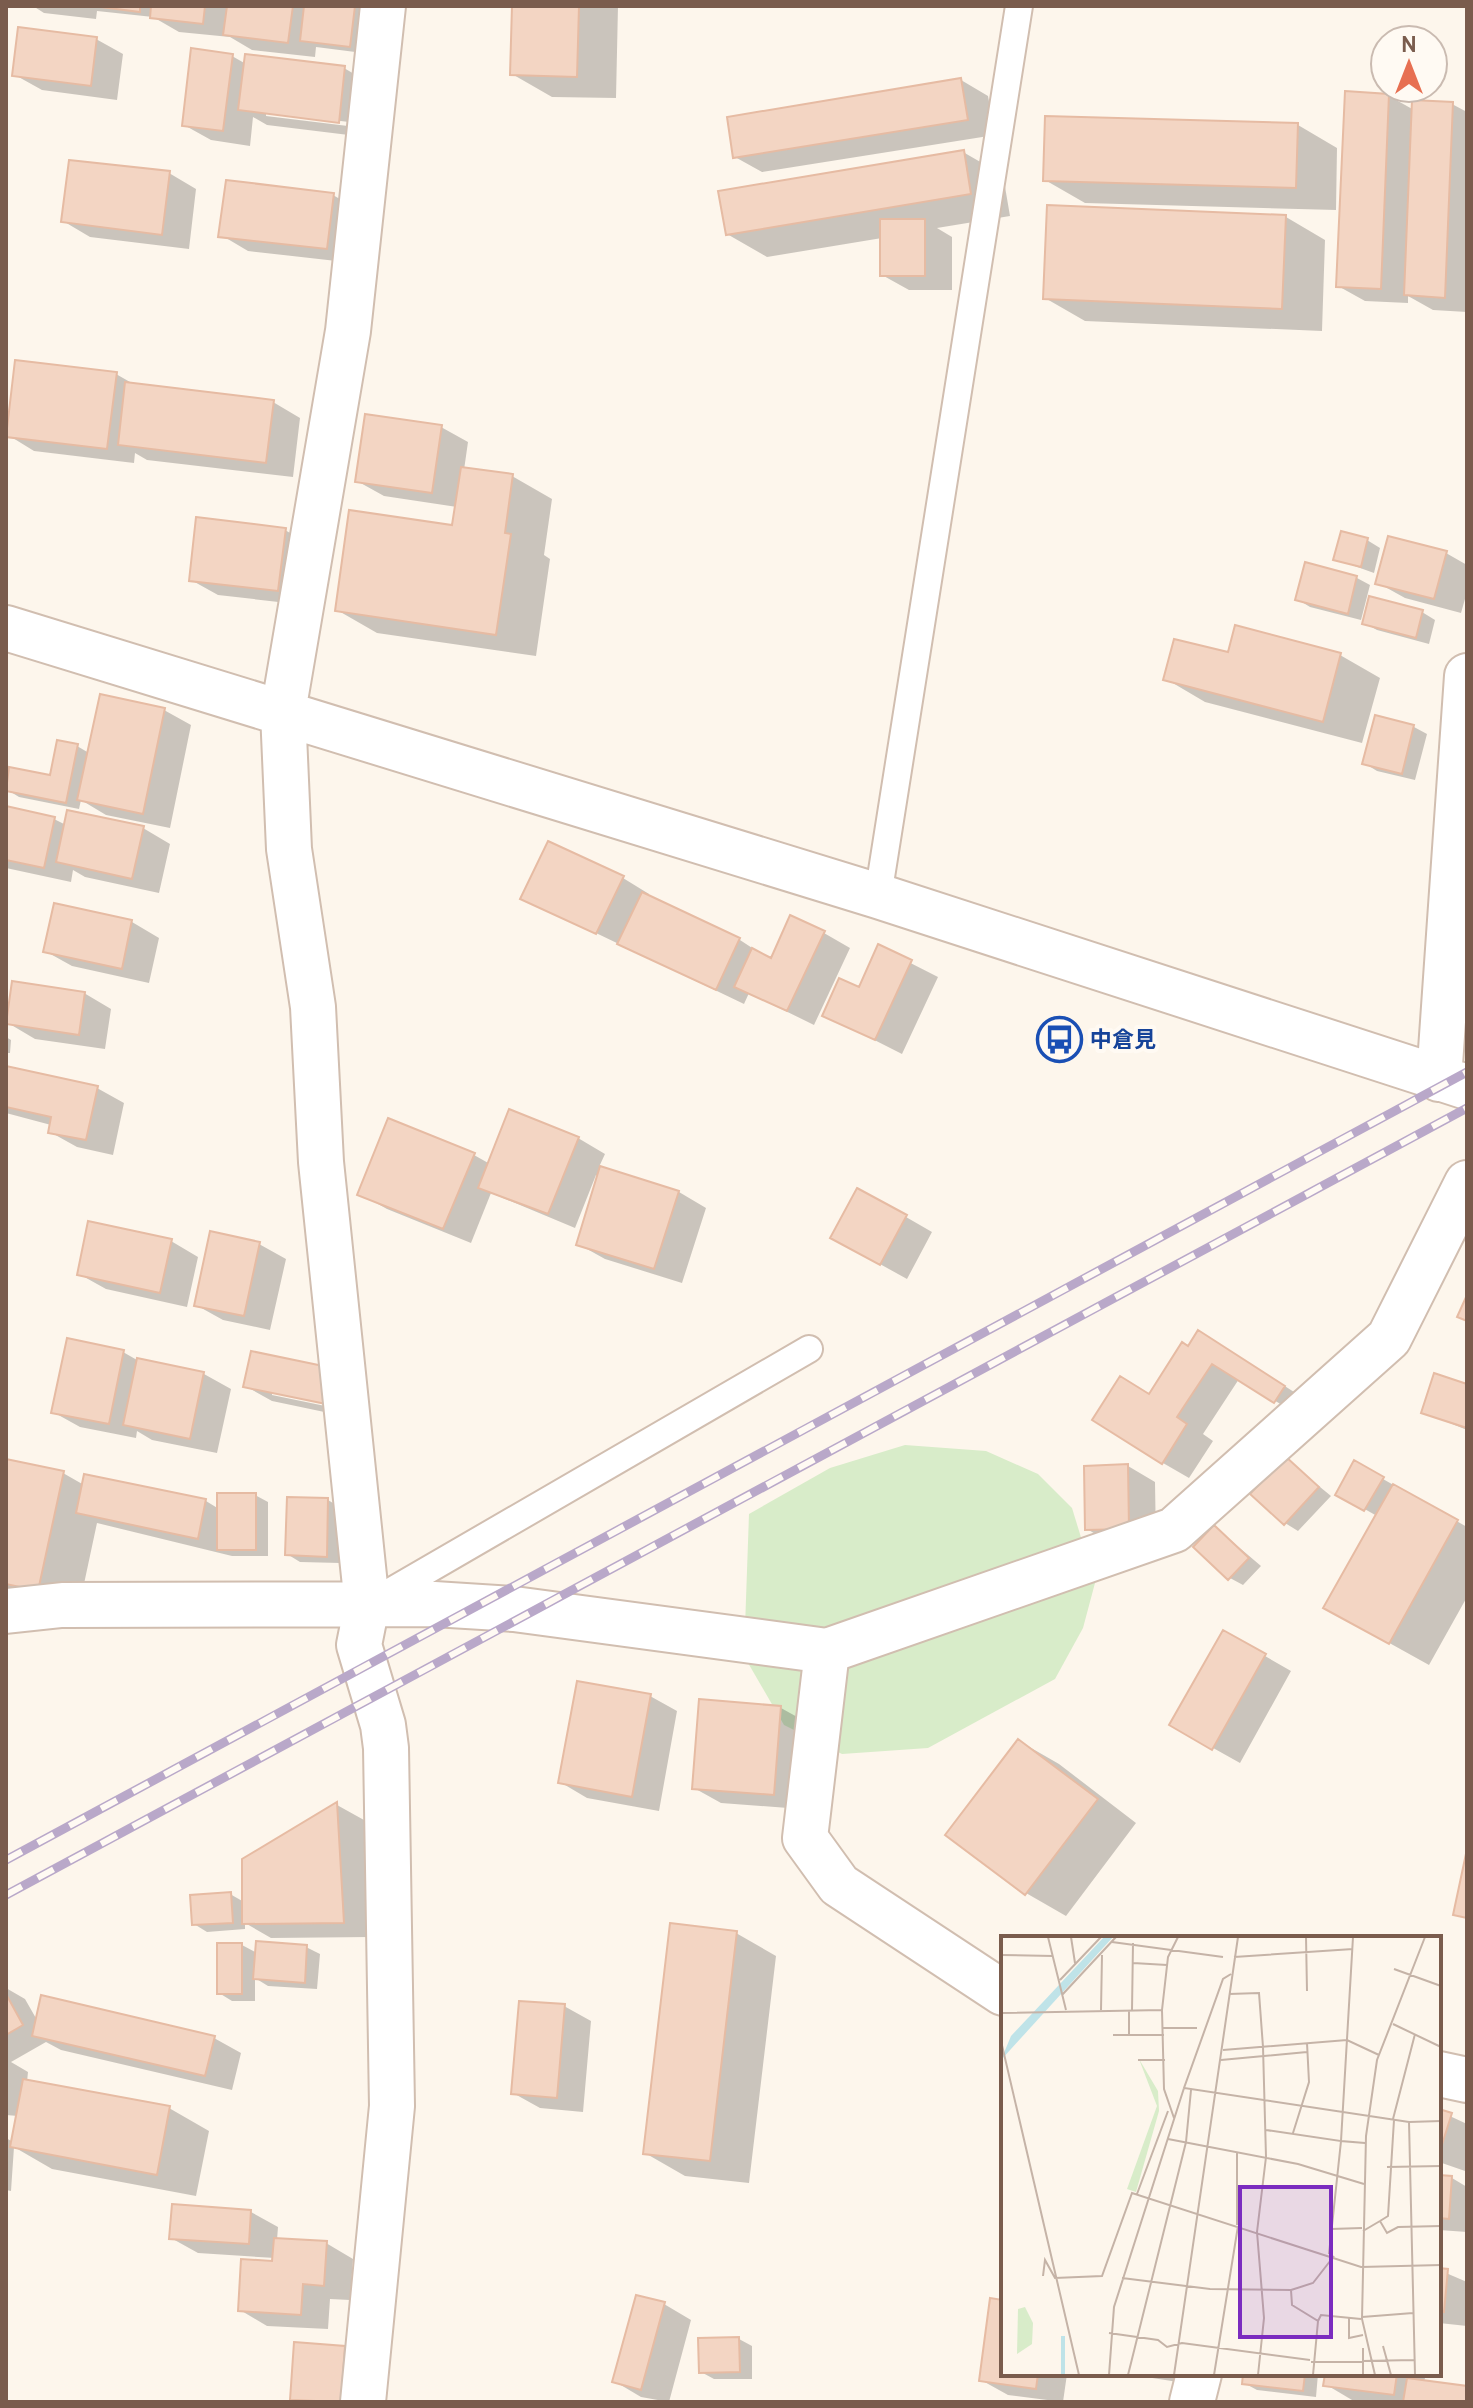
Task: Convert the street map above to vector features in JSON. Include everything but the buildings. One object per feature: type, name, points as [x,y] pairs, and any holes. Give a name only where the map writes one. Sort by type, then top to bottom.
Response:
[{"type":"street","points":[[363,2402],[392,2106],[386,1748],[383,1725],[359,1645],[367,1605],[321,1162],[313,1007],[289,849],[283,712],[348,331],[383,6]]},
{"type":"street","points":[[6,628],[878,896],[1453,1083],[1467,676]]},
{"type":"street","points":[[6,1611],[62,1605],[434,1604],[514,1609],[827,1651],[1174,1530],[1389,1338],[1467,1183]]},
{"type":"street","points":[[827,1651],[805,1838],[839,1885],[1001,1992]]},
{"type":"street","points":[[1441,2074],[1467,2080]]},
{"type":"street","points":[[1192,2402],[1198,2376]]},
{"type":"lane","points":[[878,896],[1019,6]]},
{"type":"lane","points":[[367,1605],[809,1349]]},
{"type":"green space","points":[[905,1445],[986,1451],[1038,1474],[1072,1508],[1095,1583],[1083,1628],[1055,1679],[928,1748],[842,1754],[784,1725],[744,1656],[749,1514],[830,1468]]},
{"type":"railway","points":[[6,1860],[1467,1072]]},
{"type":"railway","points":[[6,1895],[1467,1108]]},
{"type":"place","name":"中倉見","points":[[1059,1039]]}]
